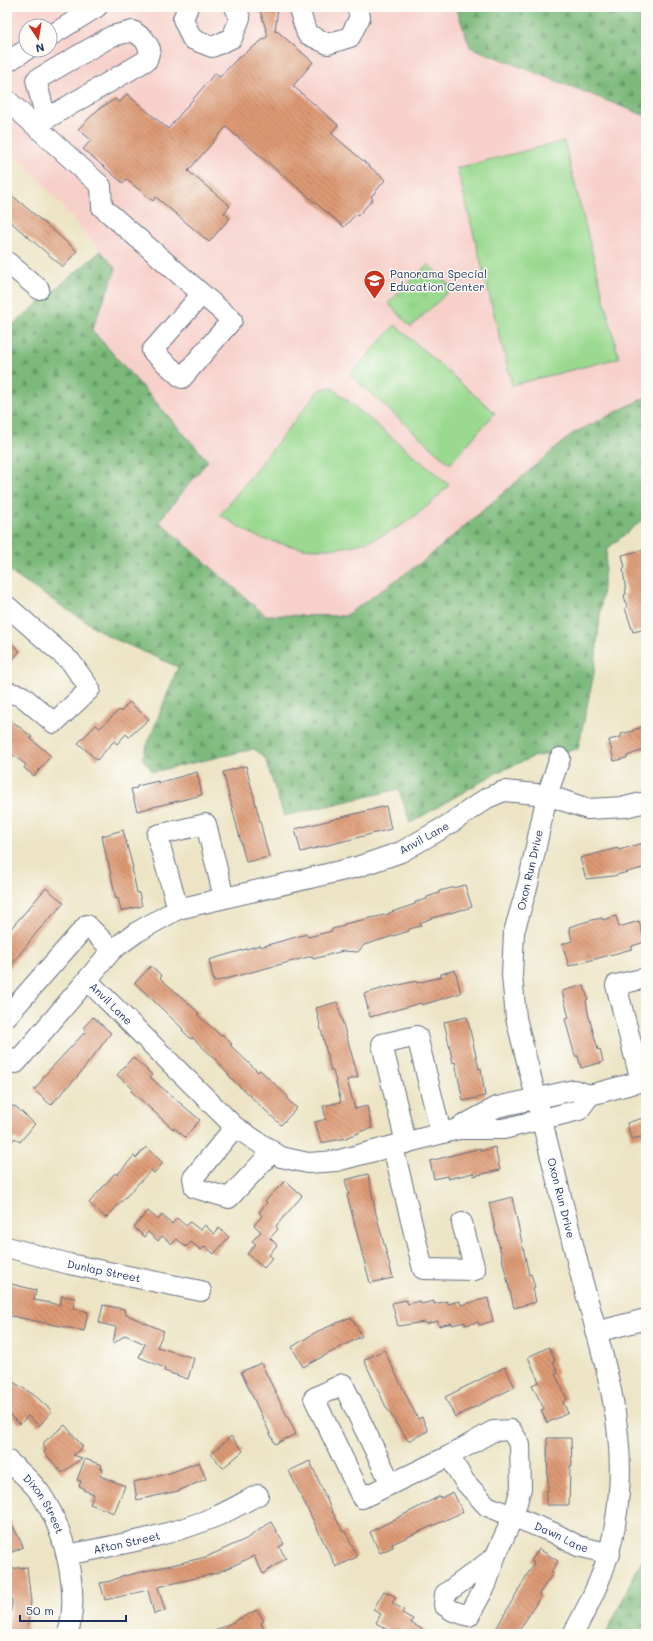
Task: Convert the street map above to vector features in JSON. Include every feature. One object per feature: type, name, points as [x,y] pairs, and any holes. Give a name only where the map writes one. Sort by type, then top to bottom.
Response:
[{"type":"street","points":[[188,7],[183,19],[192,39],[212,47],[232,38],[240,18],[236,7]]},
{"type":"street","points":[[302,7],[300,12],[307,34],[328,44],[350,37],[360,17],[357,7]]},
{"type":"street","points":[[58,31],[90,12],[95,46]]},
{"type":"street","points":[[133,31],[144,39],[150,49],[147,60],[42,123],[36,80],[112,36],[133,31]]},
{"type":"street","points":[[7,62],[18,55]]},
{"type":"street","points":[[7,100],[42,123],[101,186],[102,207],[202,294]]},
{"type":"street","points":[[7,262],[39,289]]},
{"type":"street","points":[[7,606],[71,662],[90,688],[54,723],[22,696],[7,692]]},
{"type":"street","name":"Oxon Run Drive","points":[[560,758],[547,795],[528,884],[514,932],[512,975],[516,1018],[596,1332],[619,1432],[620,1491],[610,1554],[591,1601],[573,1634]]},
{"type":"street","name":"Anvil Lane","points":[[590,1095],[579,1110],[503,1129],[450,1131],[336,1161],[308,1163],[281,1157],[235,1127],[87,980],[112,950],[137,932],[178,909],[357,867],[402,852],[487,798],[504,791],[547,795],[588,809],[625,807],[646,802]]},
{"type":"street","points":[[178,909],[157,835],[206,824],[224,898]]},
{"type":"street","points":[[7,1016],[87,925],[112,950]]},
{"type":"street","points":[[462,1223],[475,1270],[423,1269],[399,1145],[382,1044],[417,1036],[450,1131],[497,1107],[574,1090],[590,1095],[644,1080],[616,985],[646,978]]},
{"type":"street","points":[[7,1056],[16,1063],[87,980]]},
{"type":"street","points":[[235,1127],[193,1178],[195,1188],[229,1198],[272,1152]]},
{"type":"street","name":"Dunlap Street","points":[[7,1247],[69,1264],[201,1291]]},
{"type":"street","points":[[596,1332],[646,1319]]},
{"type":"street","points":[[391,1484],[343,1384],[314,1398],[362,1498],[391,1484],[449,1456],[493,1431],[511,1430],[520,1445],[521,1488],[513,1517],[494,1557]]},
{"type":"street","name":"Dawn Lane","points":[[449,1456],[465,1482],[487,1506],[554,1533],[578,1546],[610,1554]]},
{"type":"street","name":"Dixon Street","points":[[7,1460],[40,1492],[57,1524],[67,1555]]},
{"type":"street","name":"Afton Street","points":[[67,1555],[135,1541],[186,1527],[217,1516],[258,1495]]},
{"type":"street","points":[[67,1555],[72,1600],[72,1612],[68,1634]]},
{"type":"shaded area","name":"Panorama Special Education Center","points":[[7,7],[456,7],[470,47],[646,116],[646,397],[572,434],[426,559],[345,616],[265,615],[158,521],[208,461],[92,330],[116,269],[31,170],[7,150]]},
{"type":"green space","points":[[456,7],[646,7],[646,116],[470,47]]},
{"type":"green space","points":[[564,141],[619,358],[512,385],[457,168]]},
{"type":"green space","points":[[101,251],[116,269],[92,330],[208,461],[159,521],[265,615],[345,616],[426,559],[572,434],[646,397],[646,517],[607,549],[594,673],[578,749],[533,757],[498,772],[410,823],[399,789],[284,816],[265,758],[254,749],[153,772],[142,758],[178,667],[108,636],[7,569],[7,330]]},
{"type":"green space","points":[[428,264],[452,288],[411,327],[388,303]]},
{"type":"green space","points":[[395,325],[495,413],[450,464],[350,375]]},
{"type":"green space","points":[[331,387],[449,485],[414,517],[395,529],[374,539],[331,549],[307,548],[266,540],[250,533],[220,515],[319,390]]},
{"type":"green space","points":[[646,1538],[646,1634],[606,1634],[644,1555]]},
{"type":"building","points":[[259,7],[278,7],[275,32],[277,31],[313,62],[293,86],[338,125],[331,133],[385,180],[371,197],[373,199],[358,216],[356,214],[344,227],[226,127],[188,171],[230,206],[224,213],[230,218],[209,242],[156,197],[153,201],[126,179],[123,183],[83,149],[91,140],[78,129],[100,108],[116,99],[119,103],[127,94],[168,129],[215,73],[220,77],[237,59],[268,36]]},
{"type":"building","points":[[7,191],[77,251],[63,267],[7,219]]},
{"type":"building","points":[[643,550],[646,562],[646,629],[633,632],[625,608],[627,607],[624,595],[626,594],[623,568],[625,568],[622,555]]},
{"type":"building","points":[[7,639],[20,651],[7,666]]},
{"type":"building","points":[[129,702],[149,719],[129,737],[126,734],[117,744],[114,741],[97,760],[78,743],[96,725],[100,728],[119,710],[121,712]]},
{"type":"building","points":[[7,717],[32,737],[31,739],[51,756],[34,776],[24,768],[26,765],[7,750]]},
{"type":"building","points":[[646,726],[646,749],[627,756],[627,758],[614,761],[609,740],[621,737],[621,734]]},
{"type":"building","points":[[246,766],[269,857],[246,862],[223,772]]},
{"type":"building","points":[[197,772],[202,795],[137,811],[131,789],[137,788],[137,786],[158,781],[158,783]]},
{"type":"building","points":[[386,806],[391,829],[301,852],[295,829]]},
{"type":"building","points":[[123,830],[133,868],[137,893],[139,893],[142,906],[121,911],[118,898],[116,899],[102,836]]},
{"type":"building","points":[[646,842],[646,867],[613,876],[586,879],[580,858],[618,848],[619,850]]},
{"type":"building","points":[[465,885],[472,907],[432,918],[420,923],[421,926],[409,929],[409,931],[364,945],[358,952],[343,951],[313,959],[312,956],[214,982],[209,960],[260,945],[260,947],[307,934],[308,937],[332,931],[332,929],[344,926],[344,924],[389,914],[415,904],[415,902],[427,899],[427,897],[439,893],[439,891]]},
{"type":"building","points":[[46,888],[64,903],[37,932],[7,971],[7,933]]},
{"type":"building","points":[[616,916],[619,927],[639,921],[645,942],[632,946],[632,949],[569,966],[562,944],[572,941],[569,927],[592,920],[602,918],[603,920]]},
{"type":"building","points":[[151,966],[162,976],[160,978],[199,1013],[197,1014],[221,1036],[222,1034],[232,1044],[230,1045],[258,1072],[260,1070],[288,1097],[287,1099],[297,1108],[281,1125],[233,1080],[216,1060],[193,1038],[191,1039],[182,1030],[183,1029],[135,983]]},
{"type":"building","points":[[455,970],[461,993],[422,1005],[421,1003],[370,1017],[364,994],[391,986],[416,981],[417,983],[441,977],[441,974]]},
{"type":"building","points":[[584,985],[588,999],[586,1000],[588,1013],[598,1050],[600,1049],[603,1062],[581,1068],[578,1056],[575,1056],[565,1019],[569,1018],[562,991]]},
{"type":"building","points":[[337,1002],[358,1077],[347,1080],[355,1109],[367,1106],[372,1128],[347,1138],[321,1143],[315,1122],[326,1119],[323,1106],[341,1102],[333,1071],[331,1071],[316,1008]]},
{"type":"building","points":[[93,1017],[111,1033],[78,1076],[51,1105],[34,1090],[43,1079],[42,1078],[86,1031],[83,1028]]},
{"type":"building","points":[[467,1017],[479,1069],[481,1068],[485,1096],[463,1101],[455,1062],[453,1063],[444,1022]]},
{"type":"building","points":[[133,1057],[152,1075],[150,1077],[200,1120],[185,1137],[174,1128],[173,1129],[131,1091],[133,1089],[117,1075]]},
{"type":"building","points":[[7,1101],[14,1107],[15,1106],[35,1124],[20,1142],[15,1138],[7,1147]]},
{"type":"building","points":[[646,1117],[646,1136],[631,1139],[627,1123]]},
{"type":"building","points":[[146,1147],[163,1163],[154,1173],[151,1170],[106,1218],[89,1203],[115,1173],[117,1175],[134,1156],[136,1158]]},
{"type":"building","points":[[495,1147],[500,1170],[474,1176],[473,1173],[448,1179],[447,1176],[434,1179],[430,1161],[480,1148],[481,1151]]},
{"type":"building","points":[[368,1174],[376,1214],[393,1278],[370,1283],[347,1195],[349,1194],[345,1180]]},
{"type":"building","points":[[285,1181],[302,1196],[276,1226],[278,1229],[270,1238],[277,1245],[269,1255],[273,1258],[264,1268],[247,1254],[256,1244],[252,1241],[261,1232],[254,1225],[262,1216],[259,1212],[267,1203],[265,1201]]},
{"type":"building","points":[[512,1197],[529,1275],[531,1274],[535,1287],[533,1288],[536,1302],[514,1308],[489,1203]]},
{"type":"building","points":[[148,1211],[158,1220],[162,1215],[172,1224],[177,1218],[186,1226],[190,1222],[200,1230],[205,1225],[214,1234],[219,1228],[229,1237],[214,1254],[205,1246],[201,1250],[191,1242],[186,1247],[177,1239],[172,1244],[162,1236],[158,1241],[148,1232],[144,1237],[134,1227]]},
{"type":"building","points":[[7,1283],[36,1290],[34,1300],[60,1305],[62,1296],[75,1298],[73,1308],[88,1312],[84,1331],[7,1315]]},
{"type":"building","points":[[488,1298],[493,1321],[479,1325],[478,1322],[465,1325],[465,1322],[439,1326],[438,1321],[426,1324],[425,1322],[398,1326],[392,1303],[406,1300],[408,1304],[420,1301],[421,1304],[434,1301],[434,1304],[447,1301],[448,1304],[460,1301],[461,1305]]},
{"type":"building","points":[[103,1305],[124,1309],[125,1314],[164,1331],[157,1347],[194,1358],[188,1379],[164,1371],[165,1368],[139,1357],[145,1344],[125,1335],[113,1344],[116,1327],[99,1323]]},
{"type":"building","points":[[351,1317],[362,1336],[303,1367],[292,1347],[316,1332]]},
{"type":"building","points":[[549,1347],[555,1360],[553,1361],[558,1373],[555,1374],[567,1399],[563,1402],[568,1413],[547,1423],[541,1410],[544,1409],[532,1385],[539,1382],[528,1357]]},
{"type":"building","points":[[384,1350],[418,1419],[422,1417],[428,1431],[408,1441],[386,1407],[364,1360]]},
{"type":"building","points":[[261,1363],[296,1434],[275,1444],[241,1372]]},
{"type":"building","points":[[505,1367],[515,1387],[455,1417],[445,1397]]},
{"type":"building","points":[[7,1378],[34,1395],[52,1411],[39,1426],[28,1416],[20,1424],[7,1413]]},
{"type":"building","points":[[65,1425],[83,1447],[73,1455],[82,1458],[62,1473],[44,1452],[46,1450],[44,1447],[44,1442]]},
{"type":"building","points":[[231,1436],[243,1451],[223,1468],[211,1454]]},
{"type":"building","points":[[547,1438],[571,1438],[572,1466],[570,1466],[569,1505],[546,1505],[546,1491],[548,1491]]},
{"type":"building","points":[[85,1459],[102,1465],[101,1468],[103,1469],[100,1476],[125,1486],[114,1513],[90,1504],[94,1494],[83,1490],[84,1488],[79,1486],[81,1481],[77,1480]]},
{"type":"building","points":[[310,1461],[331,1509],[343,1532],[345,1531],[357,1557],[336,1567],[289,1471]]},
{"type":"building","points":[[199,1462],[206,1479],[178,1491],[137,1500],[134,1482],[167,1474]]},
{"type":"building","points":[[453,1492],[463,1512],[392,1544],[393,1547],[380,1553],[370,1532],[440,1496],[441,1498]]},
{"type":"building","points":[[7,1515],[23,1546],[22,1548],[7,1554]]},
{"type":"building","points":[[271,1522],[284,1544],[279,1547],[286,1558],[263,1574],[254,1556],[217,1573],[158,1587],[165,1611],[154,1614],[148,1590],[105,1600],[100,1583],[111,1581],[124,1575],[206,1557],[246,1539]]},
{"type":"building","points":[[539,1549],[558,1561],[551,1572],[553,1573],[539,1594],[541,1596],[517,1634],[493,1634],[534,1563],[531,1561]]},
{"type":"building","points":[[27,1567],[31,1602],[26,1634],[7,1634],[12,1603],[8,1569]]},
{"type":"building","points":[[384,1591],[396,1597],[392,1603],[404,1610],[402,1613],[413,1619],[411,1623],[431,1634],[395,1634],[376,1623],[381,1614],[373,1610]]},
{"type":"building","points":[[257,1610],[264,1621],[261,1623],[266,1634],[209,1634]]},
{"type":"place","name":"Panorama Special Education Center","points":[[375,300]]}]
